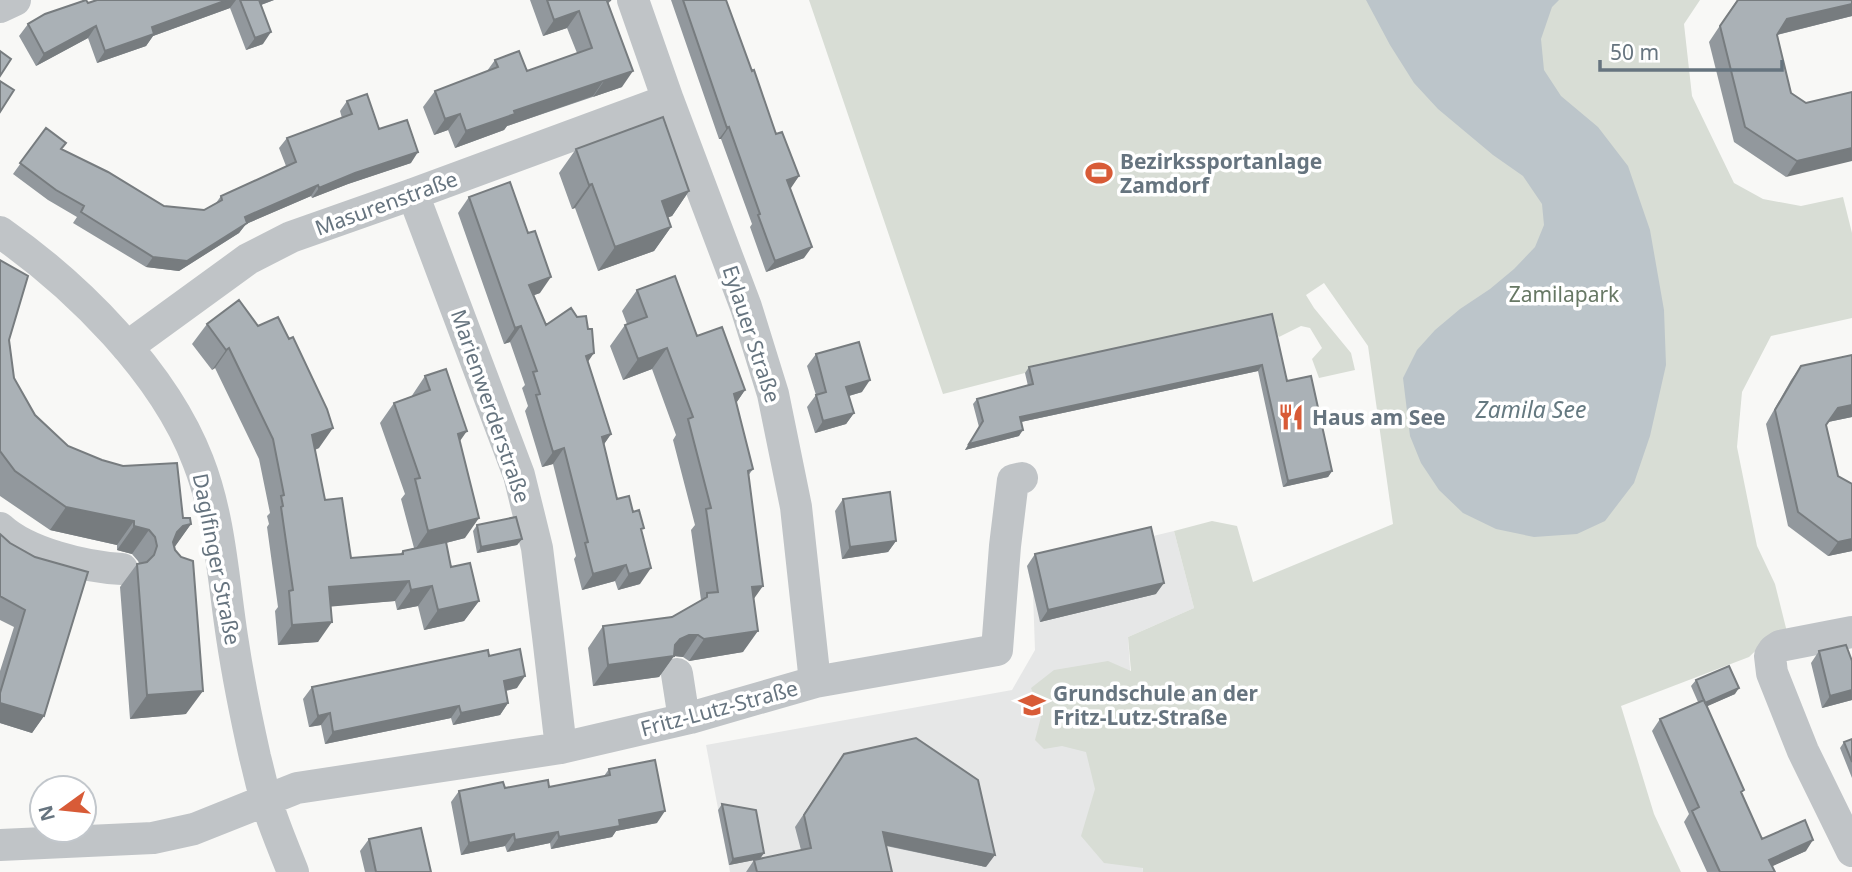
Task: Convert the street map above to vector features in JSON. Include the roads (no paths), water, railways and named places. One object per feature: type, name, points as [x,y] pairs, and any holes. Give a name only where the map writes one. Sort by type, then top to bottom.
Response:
[{"type":"street","points":[[0,7],[15,0]]},
{"type":"street","name":"Eylauer Straße","points":[[633,0],[746,307],[773,394],[796,508],[815,682]]},
{"type":"street","name":"Masurenstraße","points":[[127,347],[248,259],[291,237],[668,100]]},
{"type":"street","name":"Marienwerderstraße","points":[[413,194],[519,475],[537,548],[561,748]]},
{"type":"street","name":"Daglfinger Straße","points":[[0,232],[47,267],[127,347],[157,386],[188,438],[208,491],[208,566],[232,638],[245,713],[266,801],[293,872]]},
{"type":"street","name":"Fritz-Lutz-Straße","points":[[0,845],[153,838],[194,829],[297,788],[561,748],[684,719],[815,682],[997,650],[1013,480],[1022,478]]},
{"type":"street","points":[[0,528],[9,536],[39,551],[66,560],[122,569]]},
{"type":"street","points":[[1852,632],[1780,646],[1774,649],[1770,656],[1772,673],[1803,751],[1852,851]]},
{"type":"street","points":[[677,674],[684,719]]},
{"type":"water","name":"Zamila See","points":[[1366,0],[1559,0],[1552,7],[1541,39],[1544,70],[1561,96],[1598,127],[1628,166],[1650,230],[1664,310],[1666,365],[1650,436],[1634,483],[1605,521],[1577,534],[1534,537],[1496,529],[1463,513],[1439,490],[1421,463],[1410,436],[1403,378],[1417,350],[1435,330],[1490,289],[1535,247],[1544,225],[1542,204],[1523,176],[1438,109],[1414,83]]},
{"type":"place","name":"Bezirkssportanlage Zamdorf","points":[[1099,173]]},
{"type":"place","name":"Haus am See","points":[[1291,417]]},
{"type":"place","name":"Grundschule an der Fritz-Lutz-Straße","points":[[1032,705]]},
{"type":"park label","name":"Zamilapark","points":[[1564,294]]}]
